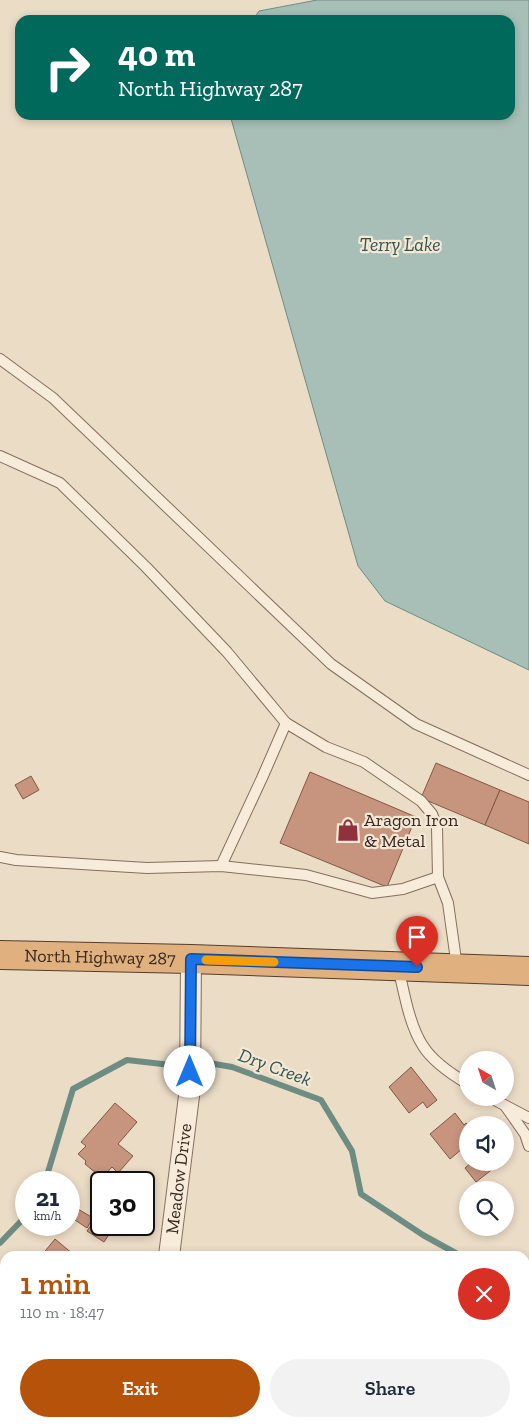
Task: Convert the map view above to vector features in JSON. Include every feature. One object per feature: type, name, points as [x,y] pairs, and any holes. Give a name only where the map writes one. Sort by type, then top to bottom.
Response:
[{"type":"highway","name":"North Highway 287","points":[[0,955],[191,959],[529,971]]},
{"type":"street","name":"Meadow Drive","points":[[169,1251],[189,1095],[191,959]]},
{"type":"lane","points":[[0,359],[53,398],[331,664],[416,724],[529,775]]},
{"type":"lane","points":[[0,456],[60,483],[146,567],[227,652],[286,722],[326,748],[364,762],[421,802],[432,814],[437,827],[438,876],[448,904],[457,968]]},
{"type":"lane","points":[[221,866],[286,722]]},
{"type":"lane","points":[[0,857],[16,860],[147,868],[221,866],[306,875],[372,893],[403,889],[438,876]]},
{"type":"lane","points":[[397,966],[413,1024],[423,1046],[448,1072],[459,1079]]},
{"type":"lane","points":[[506,1107],[529,1118]]},
{"type":"lane","points":[[506,1107],[525,1134],[529,1146]]},
{"type":"water","name":"Terry Lake","points":[[317,0],[529,0],[529,670],[385,601],[358,566],[231,120],[515,120],[515,15],[256,15],[259,11]]},
{"type":"building","points":[[436,763],[500,790],[485,825],[421,798]]},
{"type":"building","name":"Aragon Iron & Metal","points":[[310,772],[416,817],[387,887],[280,843]]},
{"type":"building","points":[[31,776],[39,790],[23,799],[15,785]]},
{"type":"building","points":[[500,790],[529,802],[529,844],[485,825]]},
{"type":"building","points":[[411,1067],[437,1100],[427,1108],[423,1102],[409,1113],[389,1087]]},
{"type":"building","points":[[115,1103],[137,1122],[118,1144],[133,1156],[120,1171],[116,1171],[112,1167],[108,1171],[94,1171],[85,1164],[86,1161],[78,1154],[86,1146],[81,1142]]},
{"type":"building","points":[[455,1113],[459,1118],[459,1152],[450,1159],[430,1134]]},
{"type":"building","points":[[467,1171],[490,1171],[477,1181]]},
{"type":"building","points":[[80,1210],[90,1216],[90,1223],[87,1228],[80,1223]]},
{"type":"building","points":[[95,1236],[108,1236],[104,1242]]},
{"type":"building","points":[[55,1239],[69,1251],[45,1251]]},
{"type":"waterway","name":"Dry Creek","points":[[48,1171],[73,1089],[127,1060],[171,1065],[209,1063],[232,1067],[321,1100],[352,1151],[361,1194],[423,1235],[452,1251]]},
{"type":"waterway","name":"Dry Creek","points":[[0,1243],[15,1227]]},
{"type":"slow traffic","points":[[206,960],[274,962]]},
{"type":"place","name":"Aragon Iron & Metal","points":[[348,830]]},
{"type":"route","points":[[190,1072],[191,959],[417,967]]}]
